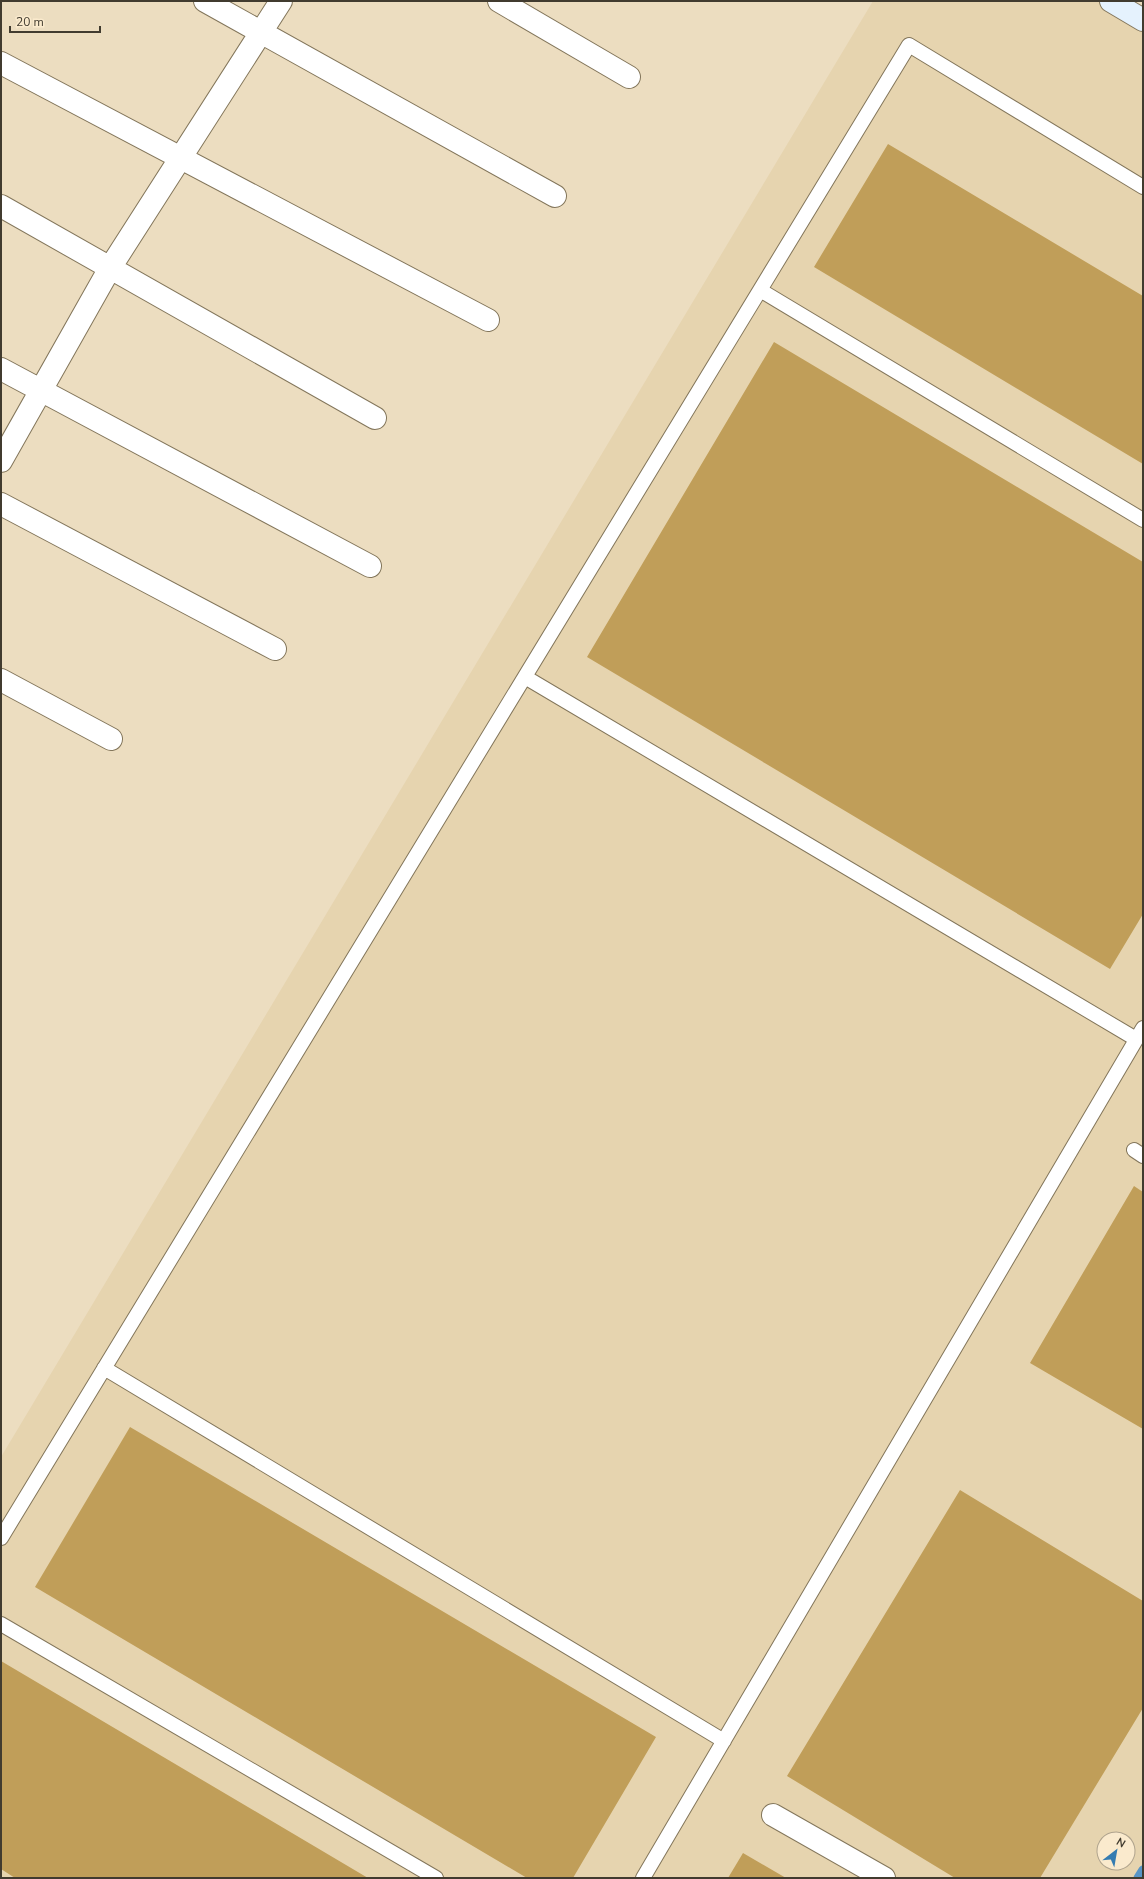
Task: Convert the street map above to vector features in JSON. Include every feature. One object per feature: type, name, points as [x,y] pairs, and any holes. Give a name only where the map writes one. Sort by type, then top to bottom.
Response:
[{"type":"main road","points":[[1111,1],[1143,20]]},
{"type":"street","points":[[205,1],[555,196]]},
{"type":"street","points":[[1,461],[110,268],[281,1]]},
{"type":"street","points":[[499,1],[629,77]]},
{"type":"street","points":[[1,63],[488,320]]},
{"type":"street","points":[[1,206],[375,418]]},
{"type":"street","points":[[1,369],[370,566]]},
{"type":"street","points":[[1,504],[275,650]]},
{"type":"street","points":[[1,680],[111,739]]},
{"type":"street","points":[[773,1815],[884,1878]]},
{"type":"lane","points":[[1,1538],[909,45],[1143,187]]},
{"type":"lane","points":[[760,290],[1143,520]]},
{"type":"lane","points":[[525,677],[1140,1033],[643,1878]]},
{"type":"lane","points":[[104,1368],[724,1741]]},
{"type":"lane","points":[[1,1624],[436,1878]]},
{"type":"shaded area","points":[[873,1],[1111,1],[1143,20],[1143,1878],[1,1878],[1,1457]]},
{"type":"building","points":[[888,144],[1143,296],[1143,464],[814,267]]},
{"type":"building","points":[[774,342],[1143,562],[1143,914],[1110,969],[587,657]]},
{"type":"building","points":[[1134,1186],[1143,1192],[1143,1429],[1030,1363]]},
{"type":"building","points":[[130,1427],[656,1737],[573,1878],[527,1878],[35,1587]]},
{"type":"building","points":[[960,1490],[1143,1601],[1143,1708],[1040,1878],[955,1878],[787,1776]]},
{"type":"building","points":[[1,1661],[368,1878],[15,1878],[1,1869]]},
{"type":"building","points":[[743,1853],[786,1878],[728,1878]]},
{"type":"waterway","points":[[1138,1878],[1143,1870]]}]
